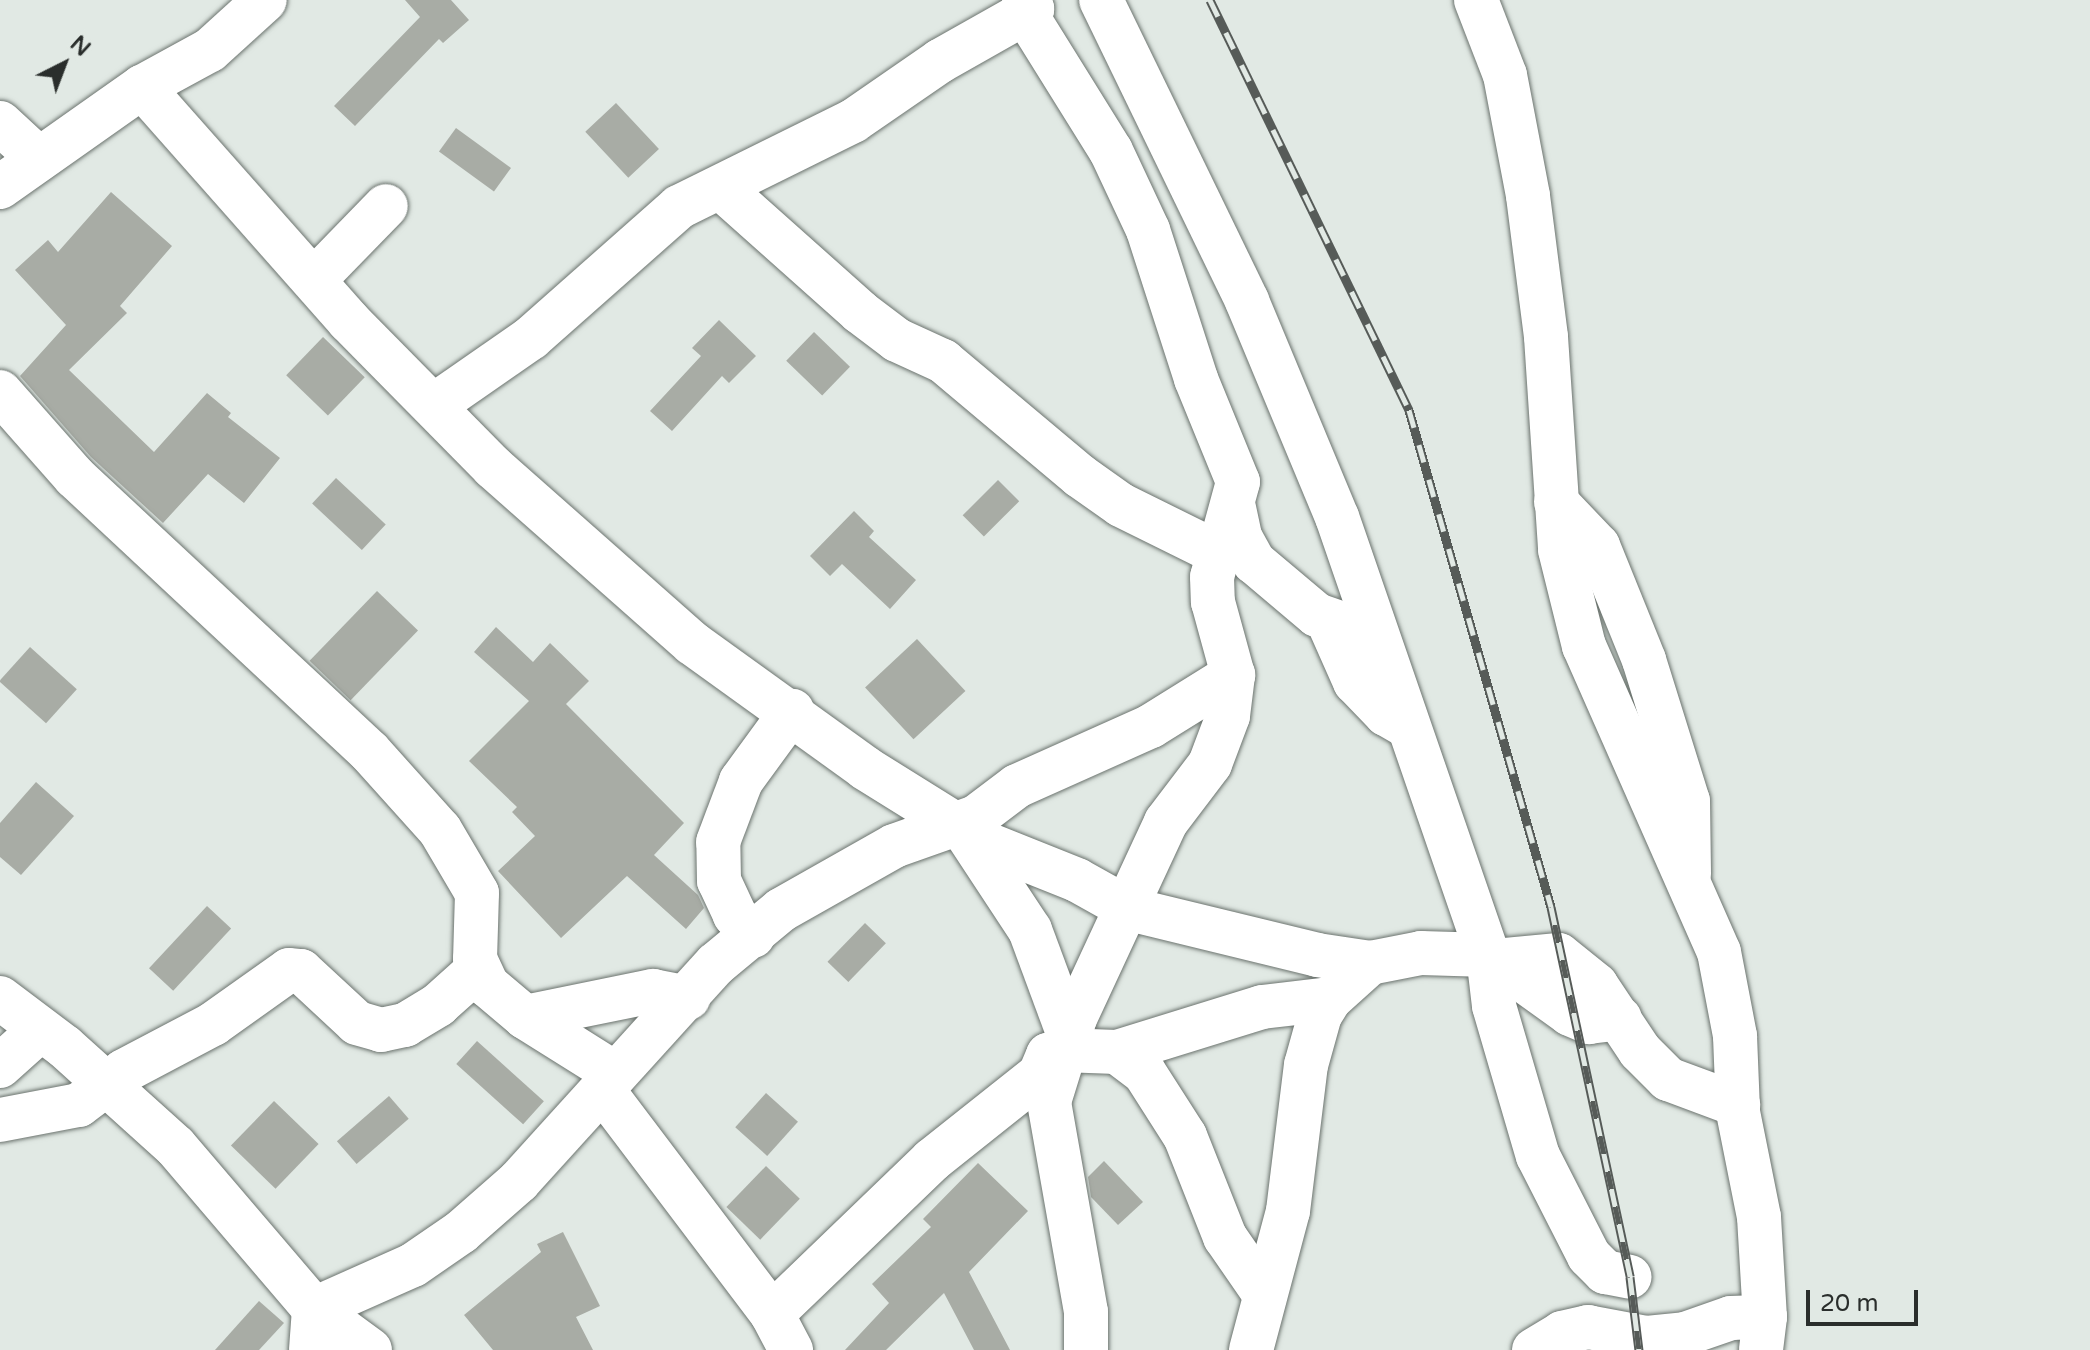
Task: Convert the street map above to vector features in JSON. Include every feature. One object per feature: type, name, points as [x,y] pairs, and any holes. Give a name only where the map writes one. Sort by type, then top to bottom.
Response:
[{"type":"street","points":[[0,187],[142,87],[210,50],[265,0]]},
{"type":"street","points":[[1101,0],[1247,301],[1337,517],[1374,635],[1491,958],[1508,1061],[1558,1201],[1589,1256],[1605,1272],[1630,1277]]},
{"type":"street","points":[[1476,0],[1505,75],[1528,196],[1546,337],[1560,550],[1584,646],[1719,952],[1735,1036],[1738,1105],[1759,1217],[1763,1334],[1731,1318],[1685,1334],[1647,1338],[1588,1327],[1562,1333],[1534,1350]]},
{"type":"street","points":[[436,404],[531,338],[646,232],[679,207],[853,121],[1028,5],[1030,21],[1111,151],[1148,230],[1196,379],[1234,465],[1238,482],[1234,508],[1216,552],[1213,602],[1233,675],[1219,744],[1166,822],[1129,909],[1075,1018],[1049,1102],[1086,1312],[1086,1350]]},
{"type":"street","points":[[142,87],[314,280],[584,551],[692,643],[792,711],[865,768],[960,824],[987,844],[1077,880],[1129,909],[1317,955],[1370,963],[1421,953],[1491,958],[1559,955],[1596,985],[1640,1051],[1668,1079],[1738,1105]]},
{"type":"street","points":[[0,123],[39,159]]},
{"type":"street","points":[[721,188],[860,312],[897,340],[943,361],[1080,476],[1121,505],[1216,552]]},
{"type":"street","points":[[314,280],[386,206]]},
{"type":"street","points":[[0,392],[75,477],[369,751],[440,830],[477,893],[477,970],[525,1017],[609,1081],[781,1332],[932,1160],[1040,1074],[1048,1055],[1067,1045],[1117,1052],[1262,1007],[1330,999]]},
{"type":"street","points":[[1234,508],[1240,537],[1254,562],[1328,621],[1374,635]]},
{"type":"street","points":[[1328,621],[1355,682],[1386,714],[1407,725]]},
{"type":"street","points":[[313,1329],[461,1232],[519,1181],[716,964],[833,877],[894,846],[960,824],[1017,786],[1151,726],[1189,697],[1233,675]]},
{"type":"street","points":[[753,936],[735,915],[719,881],[718,842],[741,781],[792,711]]},
{"type":"street","points":[[960,824],[1030,930],[1067,1045]]},
{"type":"street","points":[[1251,1350],[1288,1211],[1306,1065],[1330,999],[1370,963]]},
{"type":"street","points":[[0,1120],[79,1105],[109,1086],[124,1071],[225,1017],[289,970],[301,971],[357,1023],[381,1030],[405,1025],[427,1012],[477,970]]},
{"type":"street","points":[[525,1017],[653,991],[688,998]]},
{"type":"street","points":[[0,998],[109,1086],[175,1146],[313,1329],[370,1350]]},
{"type":"street","points":[[0,1066],[40,1030]]},
{"type":"street","points":[[1117,1052],[1144,1072],[1165,1099],[1225,1237],[1265,1295]]},
{"type":"building","points":[[405,0],[451,0],[469,20],[443,43],[439,39],[355,126],[334,106],[420,17]]},
{"type":"building","points":[[616,103],[659,149],[628,178],[585,132]]},
{"type":"building","points":[[456,128],[511,168],[494,191],[439,151]]},
{"type":"building","points":[[111,192],[172,246],[120,306],[127,313],[69,370],[154,452],[207,393],[231,413],[228,417],[280,458],[244,503],[208,474],[163,523],[91,457],[20,376],[66,325],[15,270],[48,240],[58,252]]},
{"type":"building","points":[[719,320],[756,356],[729,383],[722,376],[672,431],[650,411],[701,356],[692,348]]},
{"type":"building","points":[[814,332],[850,367],[822,396],[786,361]]},
{"type":"building","points":[[323,337],[365,377],[328,415],[286,375]]},
{"type":"building","points":[[336,478],[386,524],[362,550],[312,504]]},
{"type":"building","points":[[998,480],[1019,501],[984,537],[963,515]]},
{"type":"building","points":[[854,511],[874,531],[869,537],[916,580],[890,609],[842,564],[830,576],[810,556]]},
{"type":"building","points":[[377,591],[418,631],[351,700],[310,661]]},
{"type":"building","points":[[496,627],[533,662],[550,643],[589,681],[566,704],[684,823],[654,855],[698,895],[704,908],[686,929],[627,876],[561,938],[498,871],[535,836],[512,812],[517,807],[469,761],[529,701],[474,652]]},
{"type":"building","points":[[917,639],[965,691],[913,739],[865,687]]},
{"type":"building","points":[[30,647],[77,689],[46,723],[0,682]]},
{"type":"building","points":[[36,782],[74,816],[21,875],[0,857],[0,823]]},
{"type":"building","points":[[207,906],[231,929],[173,991],[149,968]]},
{"type":"building","points":[[865,923],[886,943],[848,982],[827,962]]},
{"type":"building","points":[[477,1041],[544,1101],[523,1124],[456,1064]]},
{"type":"building","points":[[766,1093],[798,1122],[767,1156],[735,1127]]},
{"type":"building","points":[[389,1096],[409,1119],[357,1164],[337,1141]]},
{"type":"building","points":[[274,1101],[319,1144],[276,1189],[231,1146]]},
{"type":"building","points":[[1104,1161],[1143,1202],[1118,1225],[1091,1197],[1088,1177]]},
{"type":"building","points":[[978,1163],[1028,1211],[969,1272],[1010,1350],[974,1350],[944,1293],[886,1350],[845,1350],[889,1303],[872,1284],[931,1227],[923,1219]]},
{"type":"building","points":[[766,1166],[800,1199],[760,1240],[726,1207]]},
{"type":"building","points":[[563,1232],[600,1306],[576,1317],[593,1350],[493,1350],[464,1315],[541,1252],[537,1244]]},
{"type":"building","points":[[259,1301],[284,1323],[259,1350],[215,1350]]},
{"type":"railway","points":[[1210,0],[1409,410],[1551,907],[1630,1277],[1639,1350]]}]
